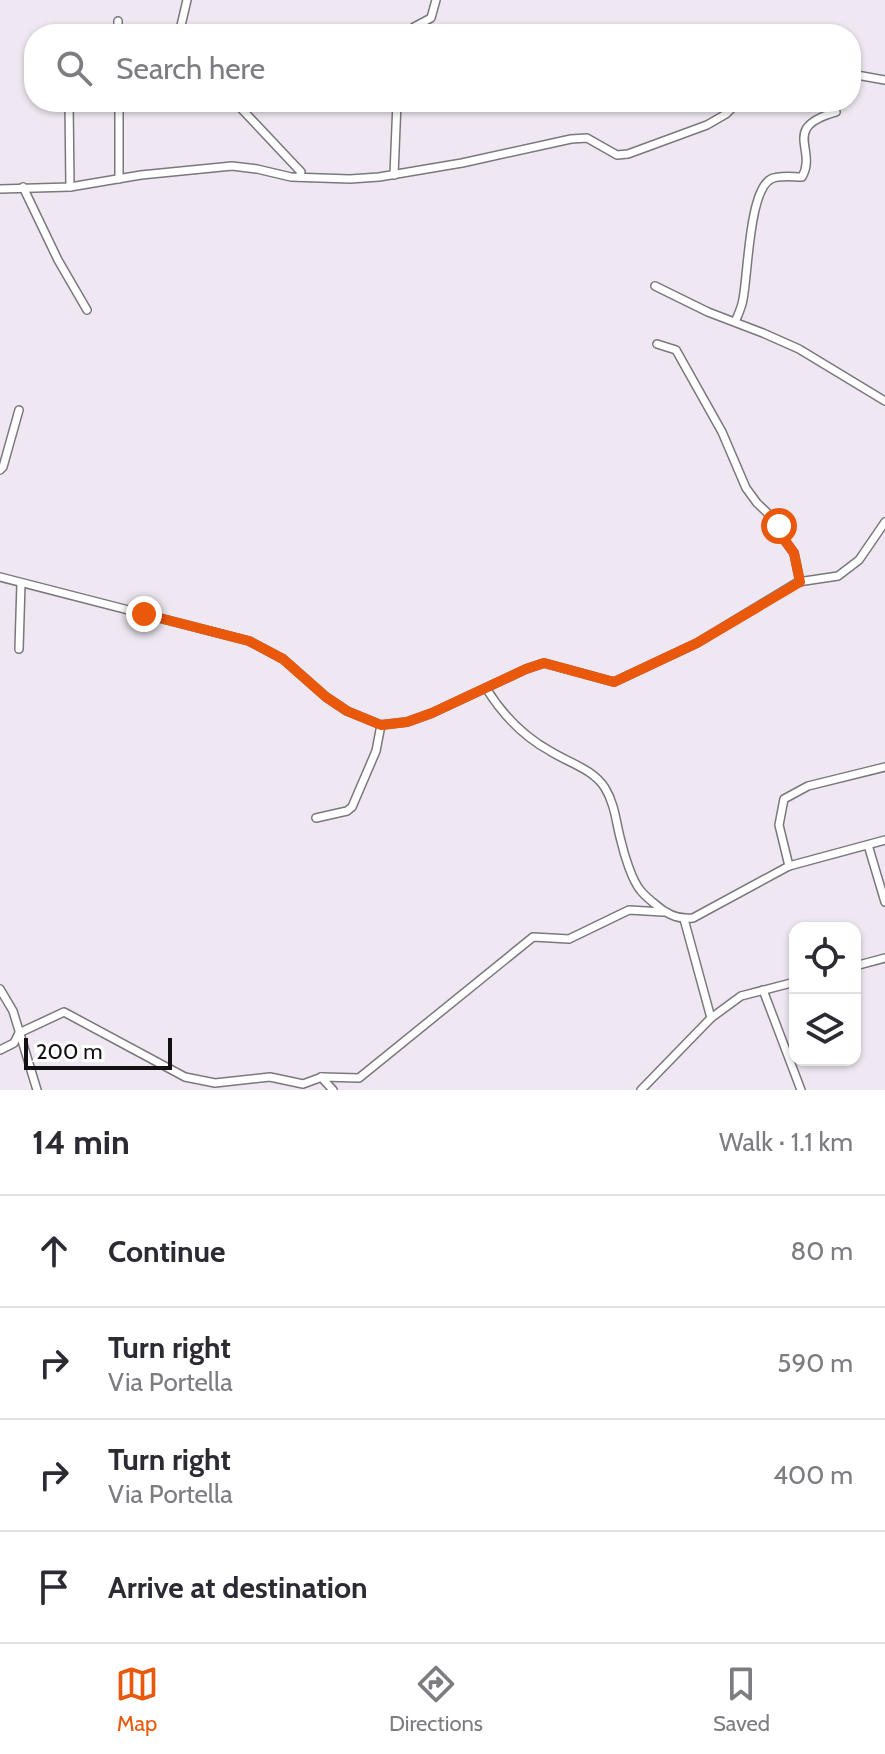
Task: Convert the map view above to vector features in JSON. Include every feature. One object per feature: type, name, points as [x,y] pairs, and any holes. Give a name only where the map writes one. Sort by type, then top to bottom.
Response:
[{"type":"street","points":[[181,24],[187,0]]},
{"type":"street","points":[[420,24],[431,18],[436,0]]},
{"type":"street","points":[[861,76],[885,80]]},
{"type":"street","points":[[69,112],[70,187]]},
{"type":"street","points":[[119,112],[119,179]]},
{"type":"street","points":[[244,112],[301,172],[299,177]]},
{"type":"street","points":[[394,175],[397,112]]},
{"type":"street","points":[[0,189],[70,187],[232,166],[291,177],[350,179],[394,175],[587,138],[617,155],[628,154],[707,125],[728,112]]},
{"type":"street","points":[[735,322],[743,303],[748,254],[759,194],[764,183],[773,177],[802,177],[805,173],[803,137],[810,124],[836,112]]},
{"type":"street","points":[[23,187],[58,260],[87,310]]},
{"type":"street","points":[[655,286],[708,312],[799,349],[885,401]]},
{"type":"street","points":[[657,344],[676,350],[722,432],[746,488],[778,523],[783,538],[794,553],[800,582]]},
{"type":"street","points":[[0,470],[19,410]]},
{"type":"street","points":[[0,577],[249,641],[283,659],[347,711],[381,725],[407,722],[432,713],[544,663],[614,682],[697,643],[800,582],[838,576],[859,560],[885,522]]},
{"type":"street","points":[[19,649],[21,583]]},
{"type":"street","points":[[486,688],[518,729],[550,752],[595,776],[604,786],[639,890],[663,912]]},
{"type":"street","points":[[316,818],[352,807],[376,751],[381,725]]},
{"type":"street","points":[[789,866],[779,825],[784,799],[808,786],[885,767]]},
{"type":"street","points":[[0,1050],[14,1043],[19,1033],[64,1012],[185,1077],[215,1083],[270,1077],[303,1084],[321,1077],[359,1078],[533,937],[569,939],[629,910],[693,918],[789,866],[885,840]]},
{"type":"street","points":[[868,845],[885,902]]},
{"type":"street","points":[[684,919],[711,1018]]},
{"type":"street","points":[[861,964],[885,958]]},
{"type":"street","points":[[641,1090],[711,1018],[741,996],[789,984]]},
{"type":"street","points":[[0,989],[13,1011],[37,1090]]},
{"type":"street","points":[[763,990],[801,1090]]},
{"type":"street","points":[[321,1077],[333,1090]]},
{"type":"street","points":[[242,1090],[248,1081]]},
{"type":"route","points":[[144,614],[249,641],[283,659],[347,711],[381,725],[407,722],[544,663],[614,682],[697,643],[800,582],[794,553],[779,526]]}]
